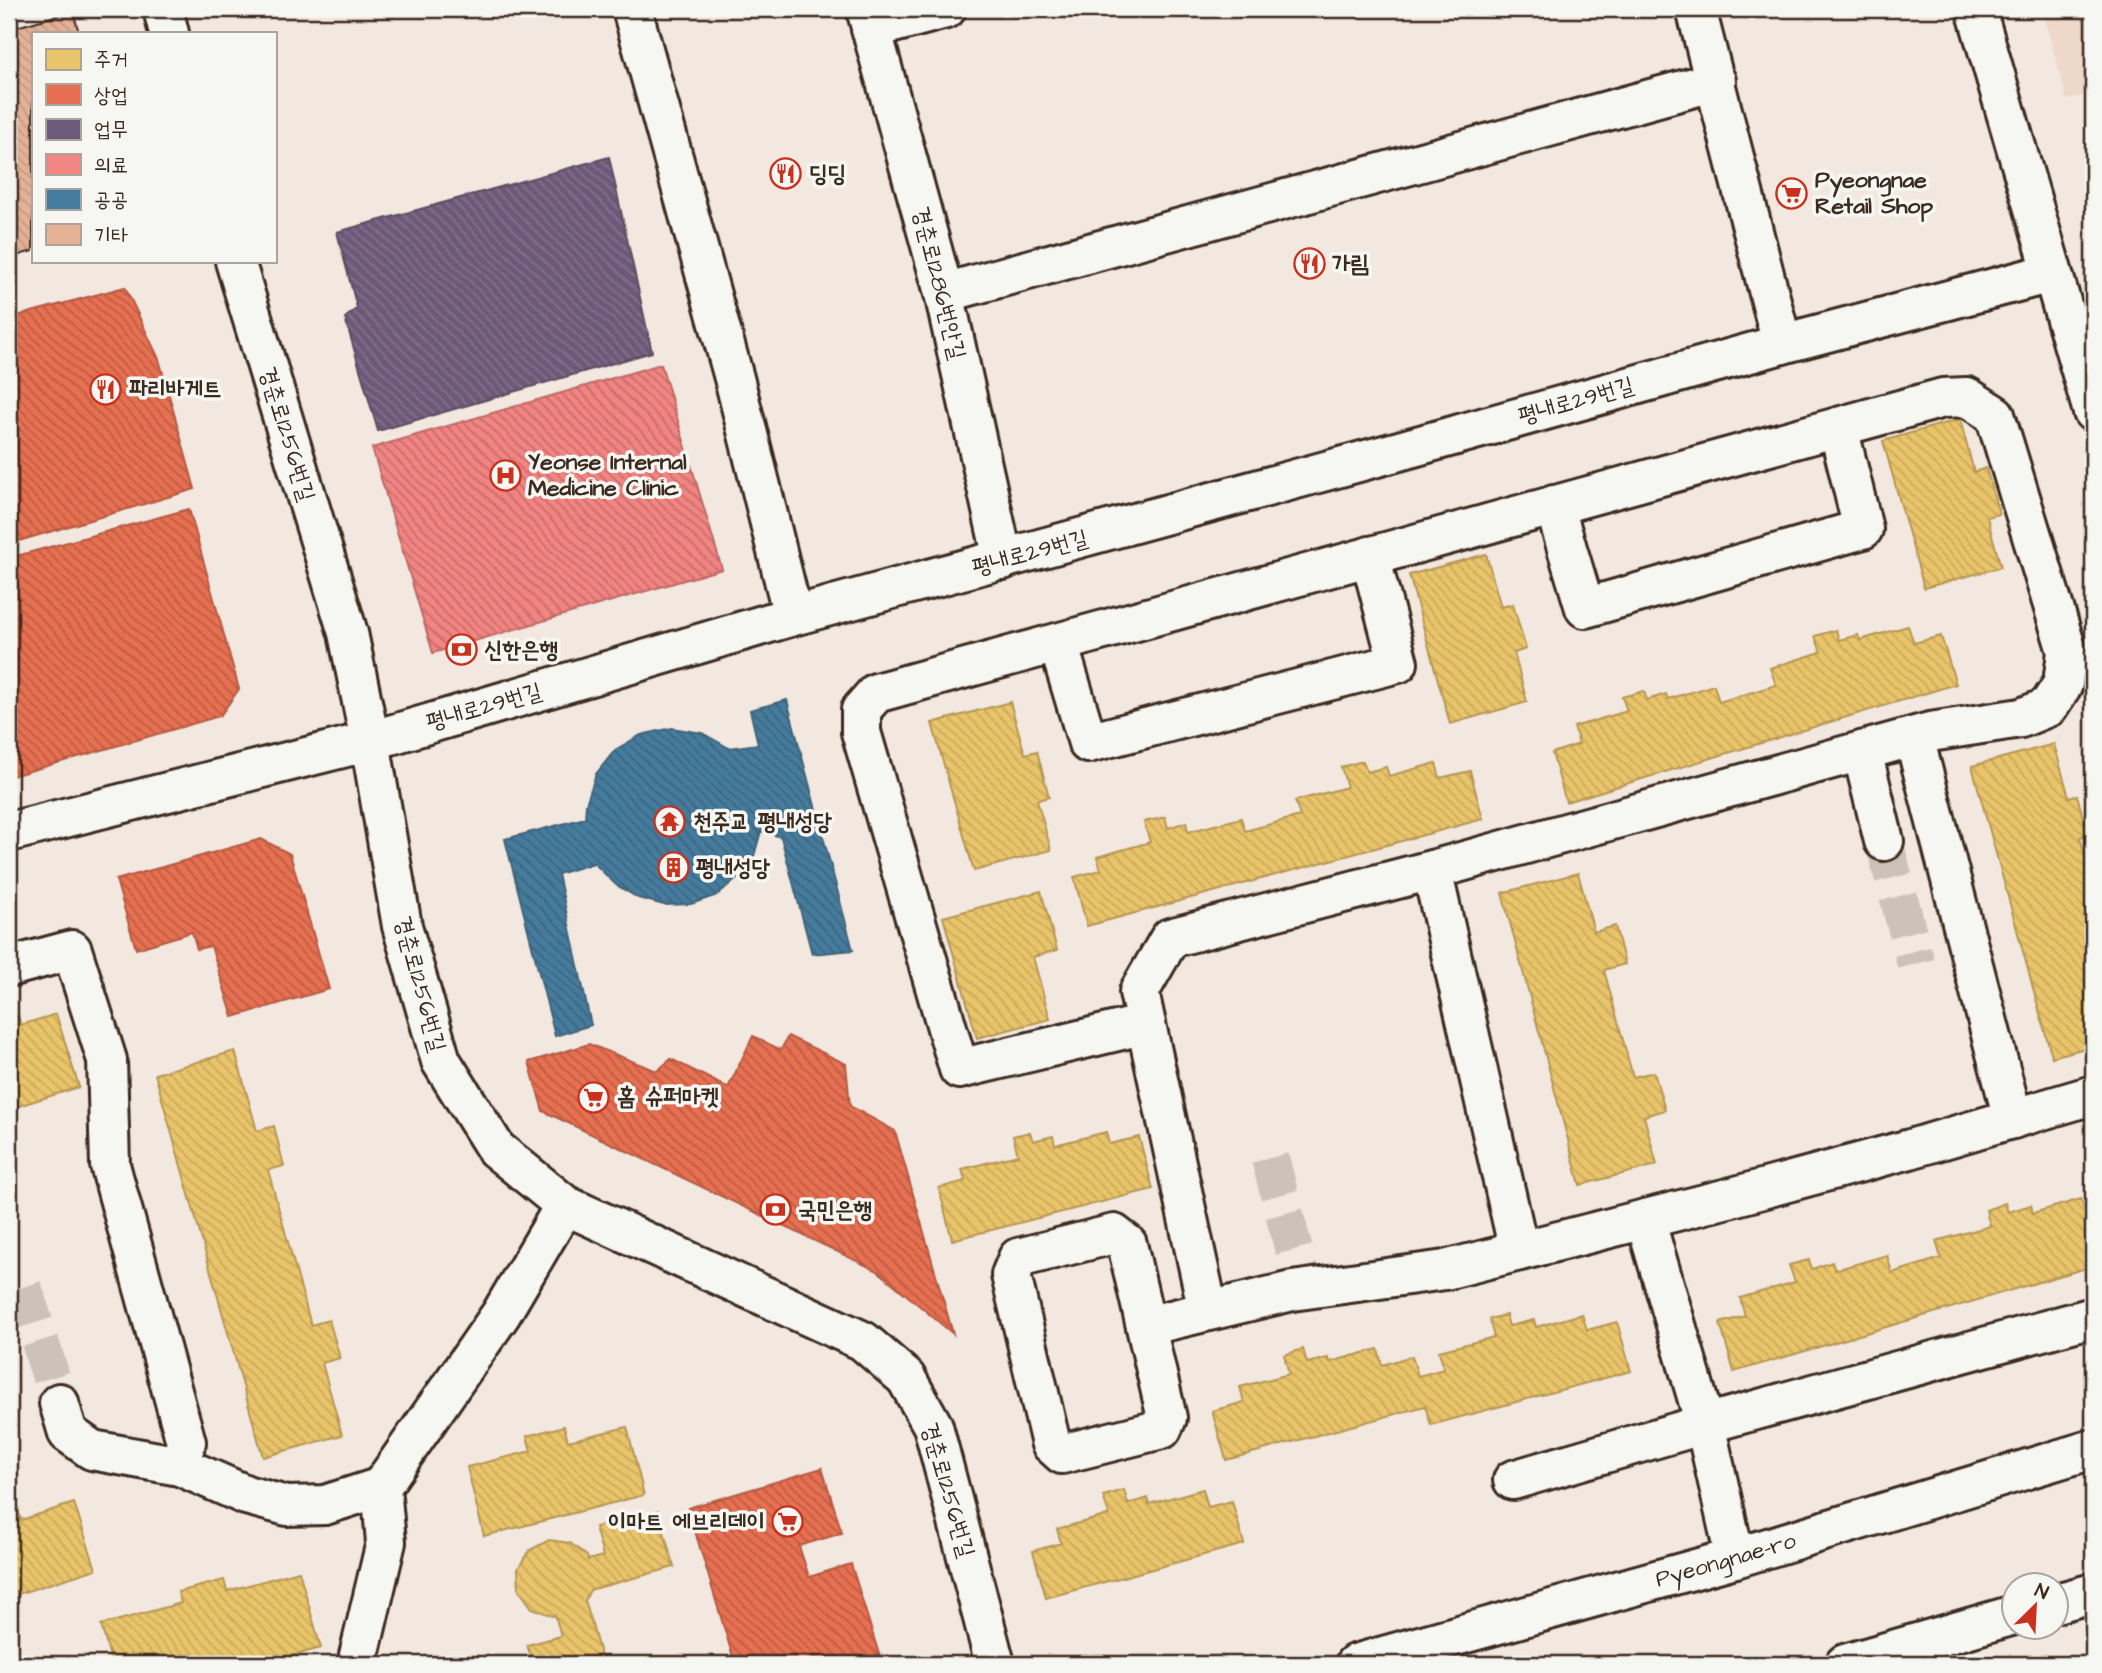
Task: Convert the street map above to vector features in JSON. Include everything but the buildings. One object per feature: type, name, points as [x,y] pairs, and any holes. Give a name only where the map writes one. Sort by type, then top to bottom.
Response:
[{"type":"street","points":[[163,9],[169,32]]},
{"type":"street","points":[[632,9],[734,378],[793,616]]},
{"type":"street","points":[[868,19],[946,9]]},
{"type":"street","points":[[1696,9],[1782,344]]},
{"type":"street","points":[[1976,9],[2093,412]]},
{"type":"street","name":"경춘로1286번안길","points":[[868,19],[944,293],[1003,560]]},
{"type":"street","points":[[944,293],[1716,81]]},
{"type":"street","name":"경춘로1256번길","points":[[235,262],[348,633],[402,926],[441,1061],[496,1149],[565,1205],[863,1341],[905,1378],[933,1426],[995,1664]]},
{"type":"street","name":"평내로29번길","points":[[9,832],[370,741],[793,616],[1782,344],[2051,273]]},
{"type":"street","points":[[1146,1024],[959,1069],[861,732],[861,710],[876,693],[1943,398],[1967,397],[1996,415],[2067,651],[2063,684],[2048,707],[2021,718],[1930,732],[1432,870],[1170,938],[1139,992],[1146,1024],[1208,1311]]},
{"type":"street","points":[[1554,505],[1585,608],[1863,529],[1838,426]]},
{"type":"street","points":[[1058,643],[1088,743],[1398,663],[1370,556]]},
{"type":"street","points":[[1914,737],[2013,1119]]},
{"type":"street","points":[[1862,751],[1884,841]]},
{"type":"street","points":[[1432,870],[1519,1251]]},
{"type":"street","points":[[9,967],[72,950],[107,1060],[110,1165],[186,1442],[180,1466]]},
{"type":"street","points":[[1146,1326],[1208,1311],[1302,1282],[1445,1269],[1519,1251],[1883,1156],[2093,1095]]},
{"type":"street","points":[[59,1403],[68,1433],[92,1450],[180,1466],[246,1495],[288,1506],[325,1505],[381,1488],[501,1314],[565,1205]]},
{"type":"street","points":[[1645,1219],[1705,1424],[1735,1558]]},
{"type":"street","points":[[1114,1234],[1126,1244],[1146,1326],[1167,1418],[1162,1429],[1062,1454],[1051,1444],[1010,1275],[1018,1258],[1114,1234]]},
{"type":"street","points":[[1513,1480],[2093,1317]]},
{"type":"street","name":"Pyeongnae-ro","points":[[1355,1664],[1735,1558],[2093,1449]]},
{"type":"street","points":[[357,1664],[386,1542],[381,1488]]},
{"type":"street","points":[[2070,1599],[2093,1592]]},
{"type":"street","points":[[1845,1664],[2000,1619]]},
{"type":"shaded area","points":[[2042,9],[2093,9],[2093,93],[2067,100]]},
{"type":"tunnel","points":[[1884,841],[1916,964]]},
{"type":"tunnel","points":[[1270,1158],[1300,1274]]},
{"type":"tunnel","points":[[23,1287],[59,1403]]},
{"type":"place","name":"딩딩","points":[[786,174]]},
{"type":"place","name":"Pyeongnae Retail Shop","points":[[1792,193]]},
{"type":"place","name":"가림","points":[[1309,264]]},
{"type":"place","name":"파리바게트","points":[[106,389]]},
{"type":"place","name":"Yeonse Internal Medicine Clinic","points":[[505,475]]},
{"type":"place","name":"신한은행","points":[[461,650]]},
{"type":"place","name":"천주교 평내성당","points":[[670,822]]},
{"type":"place","name":"평내성당","points":[[673,868]]},
{"type":"place","name":"홈 슈퍼마켓","points":[[594,1097]]},
{"type":"place","name":"국민은행","points":[[775,1210]]},
{"type":"place","name":"이마트 에브리데이","points":[[788,1522]]}]
